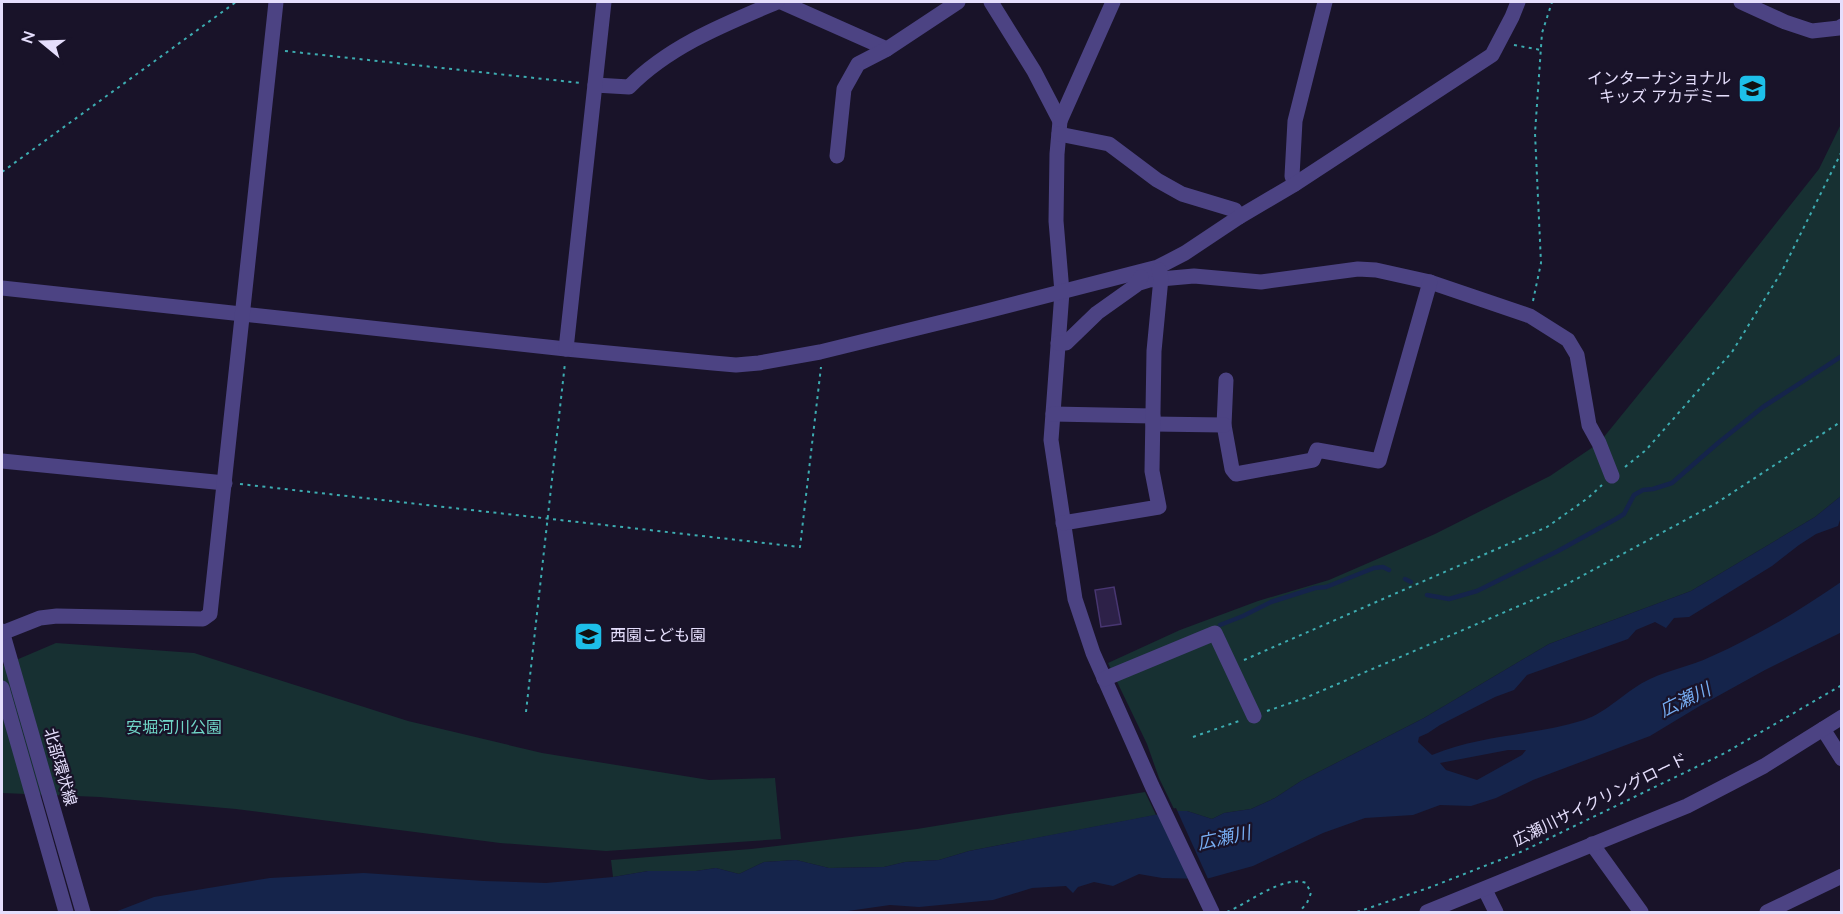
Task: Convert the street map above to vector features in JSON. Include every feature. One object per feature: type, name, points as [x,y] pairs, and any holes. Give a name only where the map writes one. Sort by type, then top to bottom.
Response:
[{"type":"street","points":[[3,636],[40,618],[57,616],[203,619],[210,614],[276,2]]},
{"type":"street","points":[[567,349],[604,2]]},
{"type":"street","points":[[595,85],[629,87],[644,72],[706,33],[779,2],[887,49]]},
{"type":"street","points":[[837,156],[844,89],[858,64],[887,49],[958,2]]},
{"type":"street","points":[[991,2],[1034,71],[1059,128],[1109,144],[1158,180],[1182,194],[1235,210],[1239,217]]},
{"type":"street","points":[[1113,2],[1059,128],[1056,221],[1062,292],[1051,440],[1075,599],[1093,653],[1152,786],[1212,912]]},
{"type":"street","points":[[1295,184],[1292,176],[1295,121],[1325,2]]},
{"type":"street","points":[[1058,343],[1066,343],[1097,313],[1150,275],[1239,217],[1295,184],[1492,55],[1518,2]]},
{"type":"street","points":[[1751,4],[1785,22],[1812,30],[1842,26]]},
{"type":"street","points":[[2,288],[567,349],[736,364],[759,363],[820,352],[1062,292],[1150,275],[1261,282],[1358,269],[1376,270],[1430,282],[1530,316],[1568,340],[1577,355],[1589,425],[1612,476]]},
{"type":"street","points":[[1063,523],[1160,507],[1152,471],[1154,351],[1150,275]]},
{"type":"street","points":[[1226,380],[1224,425],[1232,469],[1236,474],[1313,460],[1317,450],[1379,461],[1430,282]]},
{"type":"street","points":[[1053,414],[1224,425]]},
{"type":"street","points":[[2,460],[225,483]]},
{"type":"street","points":[[1104,679],[1215,633],[1254,716]]},
{"type":"street","name":"北部環状線","points":[[3,636],[83,912]]},
{"type":"street","points":[[2,688],[66,912]]},
{"type":"street","points":[[1427,912],[1687,806],[1764,766],[1842,717]]},
{"type":"street","points":[[1823,729],[1842,759]]},
{"type":"street","points":[[1592,844],[1641,912]]},
{"type":"street","points":[[1767,912],[1796,907],[1842,876]]},
{"type":"street","points":[[1485,890],[1496,912]]},
{"type":"path","points":[[2,172],[236,2]]},
{"type":"path","points":[[1530,316],[1541,263],[1535,133],[1542,33],[1552,2]]},
{"type":"path","points":[[1499,42],[1541,50]]},
{"type":"path","points":[[272,49],[595,85]]},
{"type":"path","points":[[1231,666],[1546,526],[1588,498],[1646,450],[1732,352],[1782,271],[1842,151]]},
{"type":"path","points":[[526,712],[567,349]]},
{"type":"path","points":[[225,483],[800,547],[822,361],[820,352]]},
{"type":"path","points":[[1193,737],[1305,698],[1556,590],[1715,504],[1842,421]]},
{"type":"path","name":"広瀬川サイクリングロード","points":[[1357,912],[1431,887],[1523,851],[1725,753],[1842,685]]},
{"type":"path","points":[[1227,912],[1268,890],[1291,881],[1306,883],[1311,893],[1307,903],[1299,912]]},
{"type":"path","points":[[1132,912],[1167,912]]},
{"type":"green space","points":[[1841,124],[1841,496],[1815,517],[1691,591],[1549,644],[1424,718],[1301,781],[1275,798],[1251,809],[1224,813],[1212,819],[1187,811],[1175,811],[1159,778],[1147,744],[1108,663],[1180,630],[1258,601],[1329,580],[1435,534],[1550,476],[1599,443],[1819,169]]},
{"type":"green space","name":"安堀河川公園","points":[[56,643],[194,653],[408,721],[542,753],[709,780],[775,778],[781,839],[606,851],[500,843],[236,809],[100,797],[2,793],[2,666]]},
{"type":"green space","points":[[1145,792],[1156,815],[969,851],[939,860],[905,862],[884,867],[829,868],[796,860],[764,862],[739,874],[716,868],[696,871],[648,871],[613,877],[611,860],[751,849],[917,829]]},
{"type":"water","name":"広瀬川","points":[[1841,496],[1841,517],[1838,526],[1816,534],[1772,566],[1689,617],[1674,618],[1666,628],[1655,622],[1636,630],[1628,639],[1527,675],[1514,690],[1440,725],[1419,737],[1418,742],[1432,755],[1470,743],[1584,720],[1601,712],[1650,679],[1703,660],[1761,632],[1841,582],[1842,633],[1765,670],[1650,736],[1533,780],[1496,798],[1471,806],[1440,805],[1413,815],[1365,818],[1323,833],[1253,866],[1206,879],[1162,878],[1139,874],[1113,886],[1094,882],[1078,887],[1073,893],[1066,886],[1032,888],[993,900],[919,907],[890,905],[841,912],[115,912],[154,897],[270,878],[364,873],[546,883],[613,877],[648,871],[696,871],[716,868],[739,874],[764,862],[796,860],[829,868],[884,867],[905,862],[939,860],[969,851],[1175,811],[1187,811],[1212,819],[1224,813],[1251,809],[1275,798],[1301,781],[1424,718],[1549,644],[1691,591],[1815,517]],"holes":[[[1508,750],[1526,750],[1522,755],[1477,780],[1446,770],[1440,763]]]},
{"type":"pier","points":[[1176,808],[1209,881],[1191,881],[1158,812]]},
{"type":"building","points":[[1114,587],[1121,624],[1101,627],[1095,590]]},
{"type":"waterway","points":[[1427,595],[1449,599],[1477,591],[1616,519],[1624,514],[1634,495],[1643,490],[1672,483],[1763,407],[1842,356]]},
{"type":"waterway","points":[[1220,625],[1271,602],[1315,588],[1326,587],[1374,568],[1383,567],[1389,570]]},
{"type":"waterway","points":[[1405,579],[1411,582]]},
{"type":"place","name":"インターナショナル キッズ アカデミー","points":[[1752,88]]},
{"type":"place","name":"西園こども園","points":[[589,636]]}]
